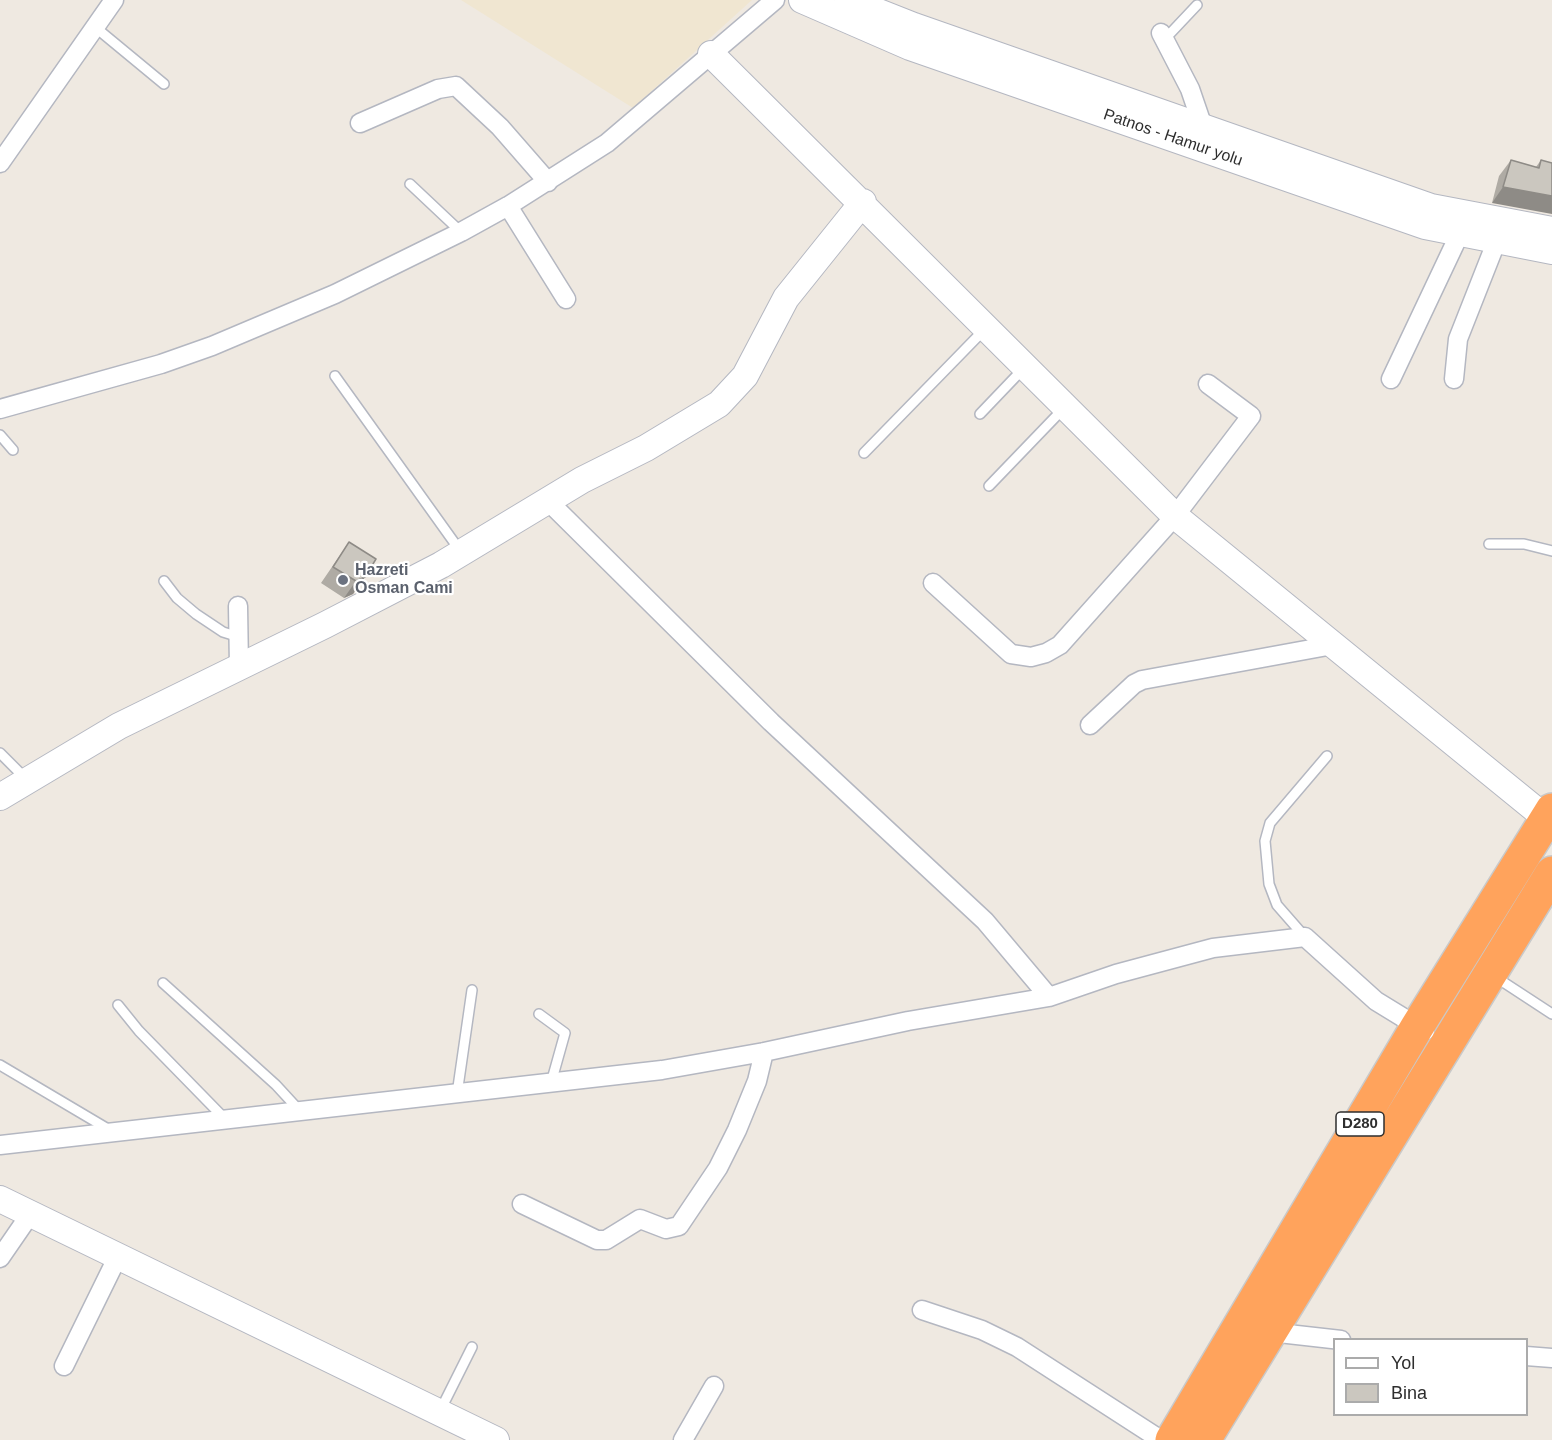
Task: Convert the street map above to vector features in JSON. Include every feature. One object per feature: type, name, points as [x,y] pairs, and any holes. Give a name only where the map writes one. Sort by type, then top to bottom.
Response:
[{"type":"highway","name":"D280","points":[[1172,1440],[1417,1027],[1549,814]]},
{"type":"highway","name":"D280","points":[[1204,1440],[1552,873]]},
{"type":"street","points":[[0,163],[114,0]]},
{"type":"street","points":[[0,409],[161,364],[212,346],[335,294],[461,232],[548,182],[607,142],[775,0]]},
{"type":"street","name":"Patnos - Hamur yolu","points":[[802,0],[910,47],[1425,226],[1552,251]]},
{"type":"street","name":"Patnos - Hamur yolu","points":[[852,1],[914,26],[1431,207],[1552,230]]},
{"type":"street","points":[[1163,37],[1194,97],[1203,127]]},
{"type":"street","points":[[711,54],[863,202],[1176,516],[1333,645],[1549,814]]},
{"type":"street","points":[[360,123],[438,89],[456,86],[500,127],[548,182]]},
{"type":"street","points":[[0,797],[119,726],[325,625],[461,552],[547,500],[646,448],[719,404],[744,376],[786,298],[863,202]]},
{"type":"street","points":[[508,206],[567,299]]},
{"type":"street","points":[[1391,379],[1460,233]]},
{"type":"street","points":[[1454,380],[1458,339],[1497,240]]},
{"type":"street","points":[[933,583],[1011,654],[1031,657],[1046,653],[1060,645],[1176,516],[1251,416],[1208,384]]},
{"type":"street","points":[[547,500],[771,722],[985,921],[1049,997]]},
{"type":"street","points":[[238,606],[239,667]]},
{"type":"street","points":[[1090,725],[1142,680],[1333,645]]},
{"type":"street","points":[[0,1145],[550,1085],[662,1070],[764,1052],[908,1021],[1049,997],[1116,974],[1213,948],[1305,937],[1376,1001],[1447,1044]]},
{"type":"street","points":[[522,1204],[597,1240],[606,1240],[640,1219],[666,1229],[679,1226],[718,1168],[737,1130],[757,1080],[764,1052]]},
{"type":"street","points":[[0,1198],[496,1440]]},
{"type":"street","points":[[0,1258],[31,1213]]},
{"type":"street","points":[[64,1366],[118,1254]]},
{"type":"street","points":[[922,1310],[982,1330],[1017,1347],[1161,1440]]},
{"type":"street","points":[[1270,1332],[1333,1339]]},
{"type":"street","points":[[1528,1356],[1552,1358]]},
{"type":"street","points":[[683,1440],[714,1386]]},
{"type":"lane","points":[[1163,37],[1197,5]]},
{"type":"lane","points":[[95,27],[164,84]]},
{"type":"lane","points":[[410,184],[461,232]]},
{"type":"lane","points":[[864,453],[988,327]]},
{"type":"lane","points":[[980,414],[1027,365]]},
{"type":"lane","points":[[335,376],[461,552]]},
{"type":"lane","points":[[990,486],[1067,406]]},
{"type":"lane","points":[[0,435],[13,450]]},
{"type":"lane","points":[[1489,544],[1524,544],[1552,551]]},
{"type":"lane","points":[[164,581],[177,598],[196,614],[223,632],[239,637]]},
{"type":"lane","points":[[0,753],[27,780]]},
{"type":"lane","points":[[1305,937],[1277,905],[1269,884],[1265,841],[1270,823],[1327,756]]},
{"type":"lane","points":[[1490,974],[1552,1014]]},
{"type":"lane","points":[[163,983],[276,1085],[300,1111]]},
{"type":"lane","points":[[457,1094],[472,990]]},
{"type":"lane","points":[[118,1005],[139,1031],[226,1119]]},
{"type":"lane","points":[[539,1014],[565,1033],[550,1085]]},
{"type":"lane","points":[[0,1065],[113,1132]]},
{"type":"lane","points":[[439,1413],[472,1347]]},
{"type":"shaded area","points":[[461,0],[752,0],[633,108]]},
{"type":"building","points":[[1511,160],[1539,168],[1541,160],[1552,163],[1552,196],[1503,187]]},
{"type":"building","points":[[349,542],[376,559],[365,577],[356,581],[333,567]]},
{"type":"place","name":"Hazreti Osman Cami","points":[[343,580]]}]
